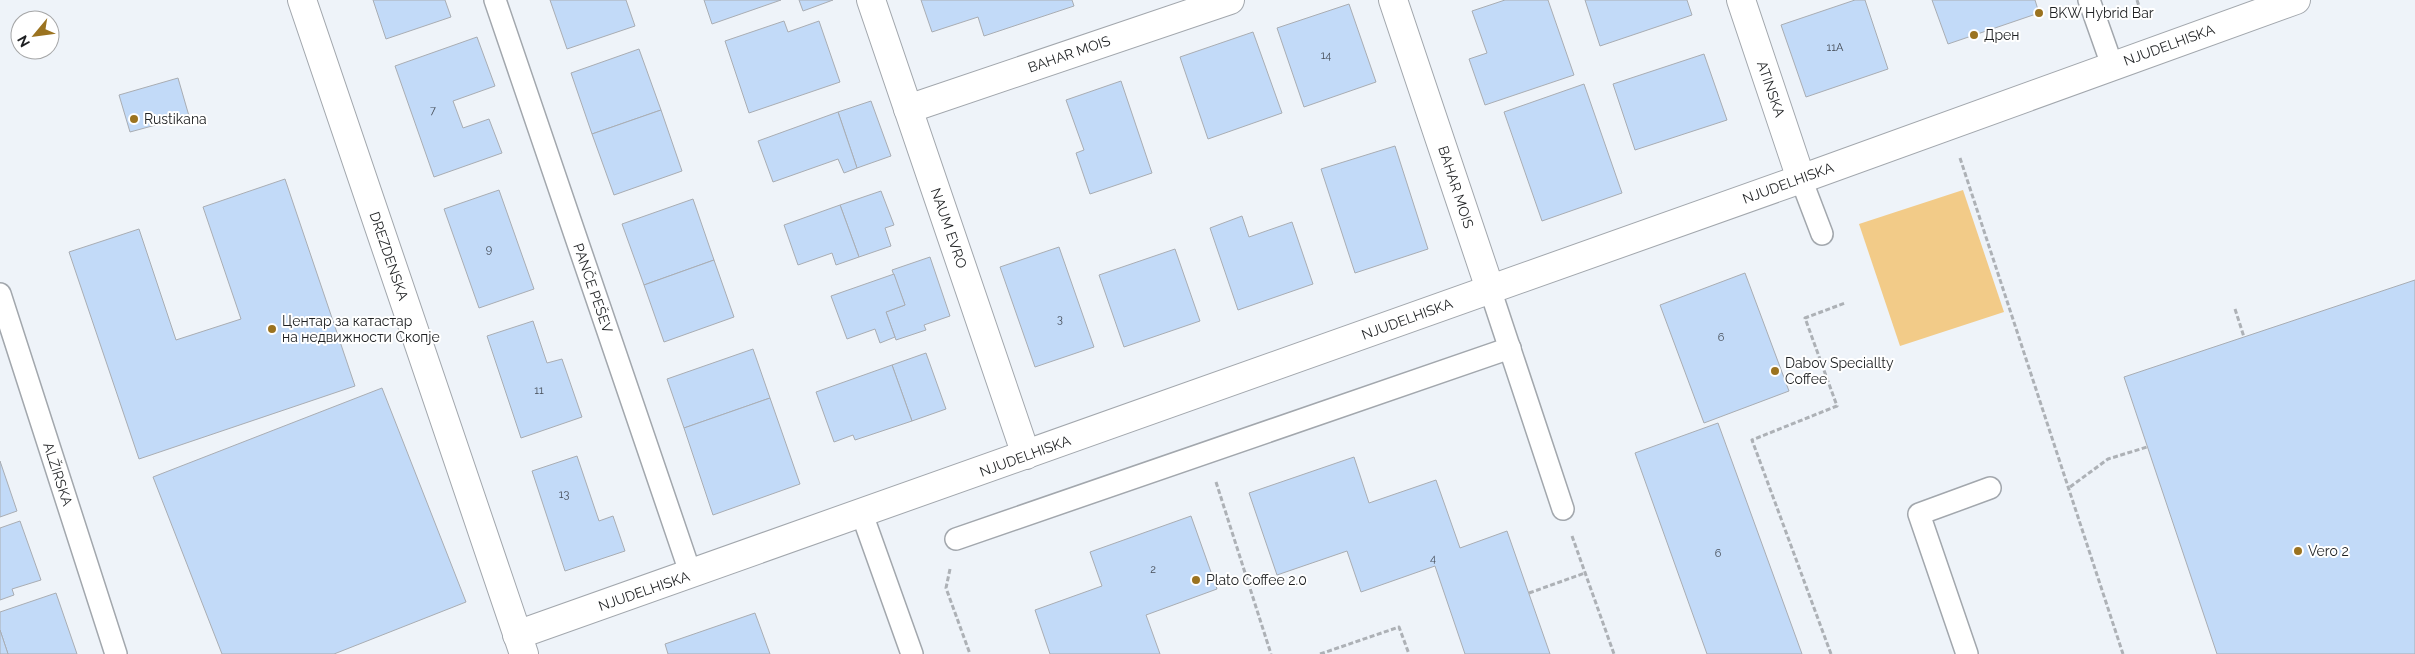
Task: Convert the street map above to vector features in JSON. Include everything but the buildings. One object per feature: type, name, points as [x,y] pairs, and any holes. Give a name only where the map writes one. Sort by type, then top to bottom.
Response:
[{"type":"street","name":"DREZDENSKA","points":[[302,0],[520,645]]},
{"type":"street","name":"NAUM EVRO","points":[[871,0],[1026,455]]},
{"type":"street","name":"BAHAR MOIS","points":[[908,109],[1230,0]]},
{"type":"street","name":"BAHAR MOIS","points":[[1393,0],[1490,289]]},
{"type":"street","name":"ATINSKA","points":[[1741,0],[1801,179]]},
{"type":"street","name":"NJUDELHISKA","points":[[520,645],[690,575],[1801,179],[2296,0]]},
{"type":"lane","name":"PANČE PEŠEV","points":[[496,0],[690,575]]},
{"type":"lane","points":[[2089,0],[2112,65]]},
{"type":"lane","points":[[1801,179],[1822,234]]},
{"type":"lane","points":[[1490,289],[1563,509]]},
{"type":"lane","name":"ALŽIRSKA","points":[[0,294],[116,654]]},
{"type":"lane","points":[[956,539],[1510,348]]},
{"type":"lane","points":[[1967,654],[1919,514],[1990,488]]},
{"type":"lane","points":[[862,514],[912,654]]},
{"type":"path","points":[[1949,124],[2070,487],[2123,654]]},
{"type":"path","points":[[1831,654],[1752,440],[1837,406],[1805,318],[1845,303]]},
{"type":"path","points":[[2235,309],[2244,337]]},
{"type":"path","points":[[2070,487],[2108,459],[2147,447]]},
{"type":"path","points":[[1206,452],[1271,654]]},
{"type":"path","points":[[1563,509],[1614,654]]},
{"type":"path","points":[[956,539],[946,588],[970,654]]},
{"type":"path","points":[[1529,593],[1585,573]]},
{"type":"path","points":[[1320,654],[1400,627],[1409,654]]},
{"type":"shaded area","points":[[1963,190],[2004,312],[1900,346],[1859,224]]},
{"type":"place","name":"BKW Hybrid Bar","points":[[2039,13]]},
{"type":"place","name":"Дрен","points":[[1974,35]]},
{"type":"place","name":"Rustikana","points":[[134,119]]},
{"type":"place","name":"Центар за катастар на недвижности Скопје","points":[[272,329]]},
{"type":"place","name":"Dabov Speciallty Coffee","points":[[1775,371]]},
{"type":"place","name":"Vero 2","points":[[2298,551]]},
{"type":"place","name":"Plato Coffee 2.0","points":[[1196,580]]}]
